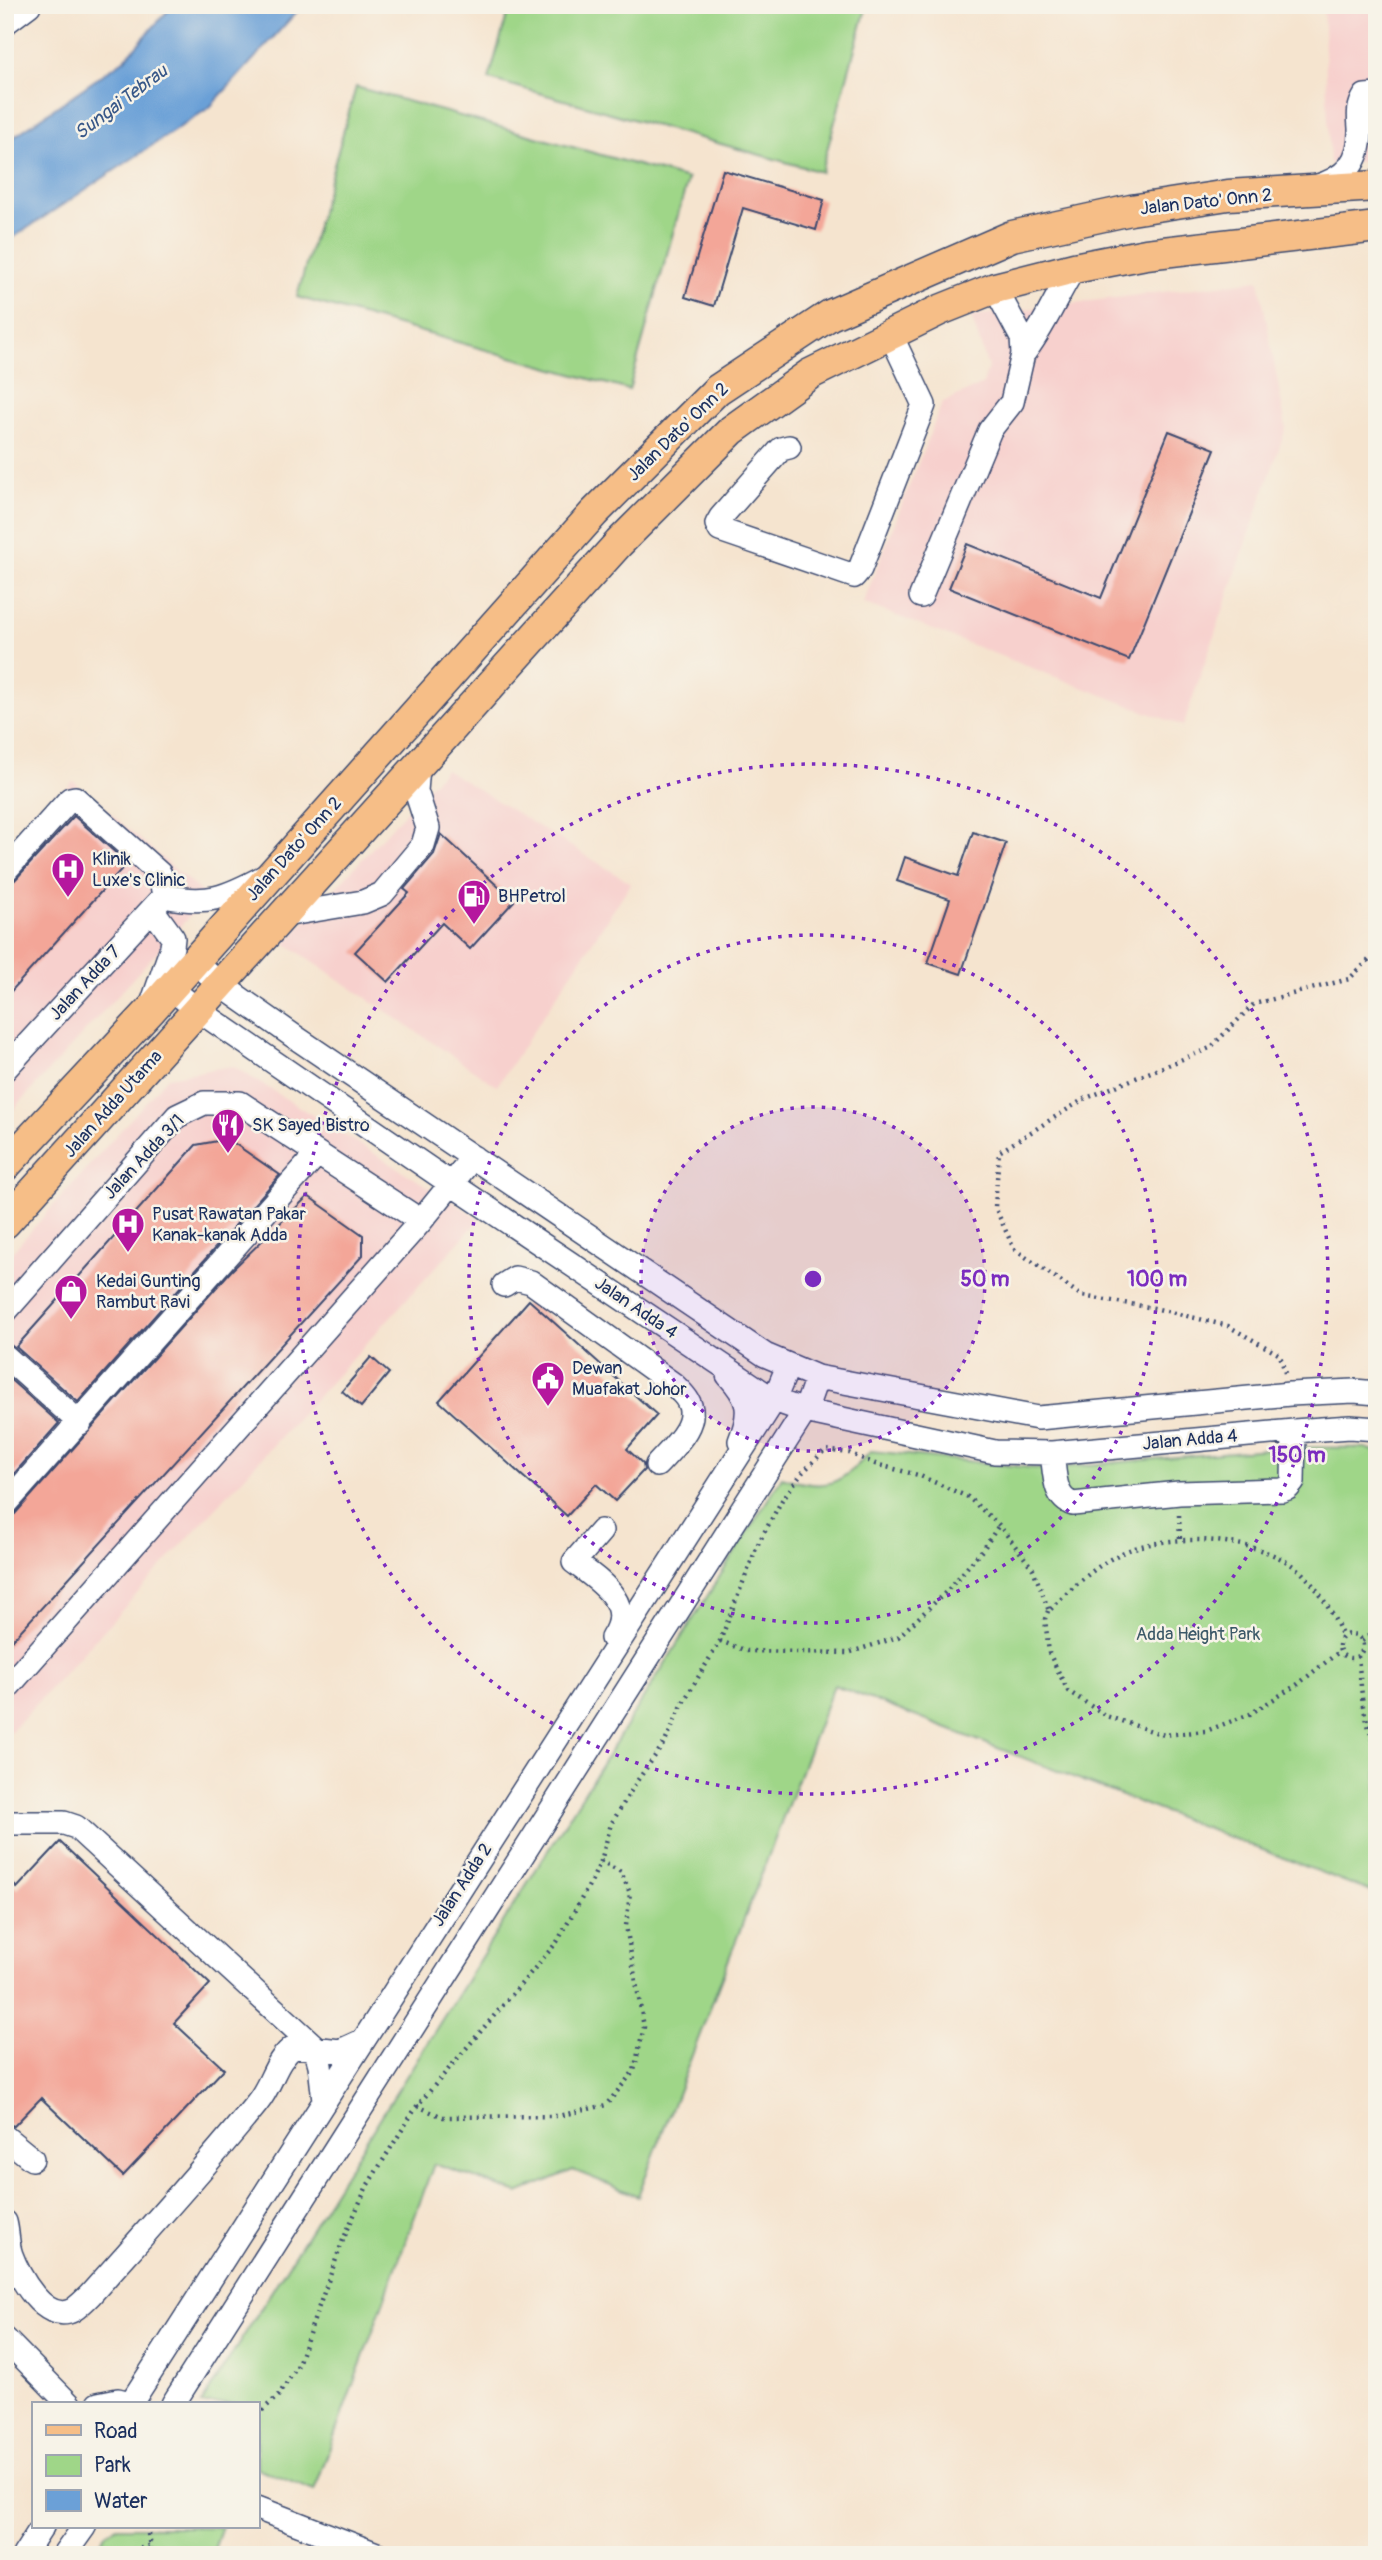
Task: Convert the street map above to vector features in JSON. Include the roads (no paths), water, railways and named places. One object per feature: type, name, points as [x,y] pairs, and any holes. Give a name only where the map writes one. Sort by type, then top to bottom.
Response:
[{"type":"main road","name":"Jalan Dato' Onn 2","points":[[194,961],[594,513],[717,390],[807,330],[842,309],[1012,236],[1131,210],[1228,195],[1377,186]]},
{"type":"main road","name":"Jalan Dato' Onn 2","points":[[221,985],[619,544],[732,430],[810,374],[890,333],[995,288],[1074,268],[1146,254],[1377,227]]},
{"type":"main road","name":"Jalan Adda Utama","points":[[5,1166],[194,961]]},
{"type":"main road","name":"Jalan Adda Utama","points":[[5,1223],[221,985]]},
{"type":"street","points":[[5,23],[29,5]]},
{"type":"street","points":[[1291,193],[1334,181],[1355,162],[1368,139],[1359,105],[1365,96],[1377,95]]},
{"type":"street","points":[[1023,354],[1037,337],[1048,312],[1074,268]]},
{"type":"street","points":[[921,596],[990,430],[1012,402],[1023,354],[1022,338],[995,288]]},
{"type":"street","points":[[789,447],[781,449],[721,517],[717,524],[720,530],[855,576],[924,405],[890,333]]},
{"type":"street","points":[[284,915],[363,902],[382,894],[423,845],[428,828],[416,792],[418,767]]},
{"type":"street","points":[[5,871],[70,799],[75,797],[160,874],[158,902],[173,938],[150,1011]]},
{"type":"street","points":[[158,902],[231,895],[275,870]]},
{"type":"street","name":"Jalan Adda 7","points":[[5,1069],[158,902]]},
{"type":"street","name":"Jalan Adda 4","points":[[194,961],[221,985],[765,1355],[817,1377],[1038,1418],[1290,1394],[1353,1391],[1377,1393]]},
{"type":"street","name":"Jalan Adda 4","points":[[170,988],[453,1185],[774,1400],[805,1410],[995,1452],[1052,1453],[1294,1431],[1350,1427],[1377,1429]]},
{"type":"street","name":"Jalan Adda 3/1","points":[[5,1312],[177,1116],[204,1103],[240,1103],[421,1221]]},
{"type":"street","points":[[5,1505],[317,1154]]},
{"type":"street","points":[[5,1690],[453,1185],[473,1157]]},
{"type":"street","points":[[504,1285],[515,1278],[531,1282],[673,1384],[690,1403],[691,1419],[685,1433],[657,1465]]},
{"type":"street","points":[[5,1356],[80,1423]]},
{"type":"street","points":[[716,1361],[739,1387],[748,1406],[747,1422],[727,1473]]},
{"type":"street","name":"Jalan Adda 2","points":[[134,2402],[362,2041],[774,1400],[788,1366]]},
{"type":"street","name":"Jalan Adda 2","points":[[174,2402],[805,1410],[817,1377]]},
{"type":"street","points":[[1052,1453],[1059,1494],[1064,1502],[1073,1504],[1179,1493],[1282,1490],[1293,1482],[1294,1431]]},
{"type":"street","points":[[610,1591],[639,1589],[648,1582],[692,1527]]},
{"type":"street","points":[[569,1718],[567,1709],[572,1698],[619,1629],[621,1617],[610,1591],[575,1562],[601,1531]]},
{"type":"street","points":[[5,1823],[64,1823],[76,1827],[315,2047],[324,2101]]},
{"type":"street","points":[[5,2222],[10,2253],[25,2286],[42,2304],[60,2313],[72,2310],[90,2295],[233,2133],[265,2093],[284,2053],[295,2046],[340,2050],[362,2041]]},
{"type":"street","points":[[5,2138],[32,2159]]},
{"type":"street","points":[[5,2339],[67,2402]]},
{"type":"street","name":"Jalan Adda 2","points":[[108,2402],[126,2402]]},
{"type":"street","points":[[259,2509],[379,2555]]},
{"type":"street","points":[[23,2555],[41,2528]]},
{"type":"street","points":[[64,2555],[83,2528]]},
{"type":"water","name":"Sungai Tebrau","points":[[173,5],[303,5],[210,107],[5,243],[5,143],[125,59]]},
{"type":"place","name":"Klinik Luxe's Clinic","points":[[68,899]]},
{"type":"place","name":"BHPetrol","points":[[474,926]]},
{"type":"place","name":"SK Sayed Bistro","points":[[228,1155]]},
{"type":"place","name":"Pusat Rawatan Pakar Kanak-kanak Adda","points":[[128,1254]]},
{"type":"place","name":"Kedai Gunting Rambut Ravi","points":[[71,1321]]},
{"type":"place","name":"Dewan Muafakat Johor","points":[[548,1408]]},
{"type":"park label","name":"Adda Height Park","points":[[1198,1634]]}]
